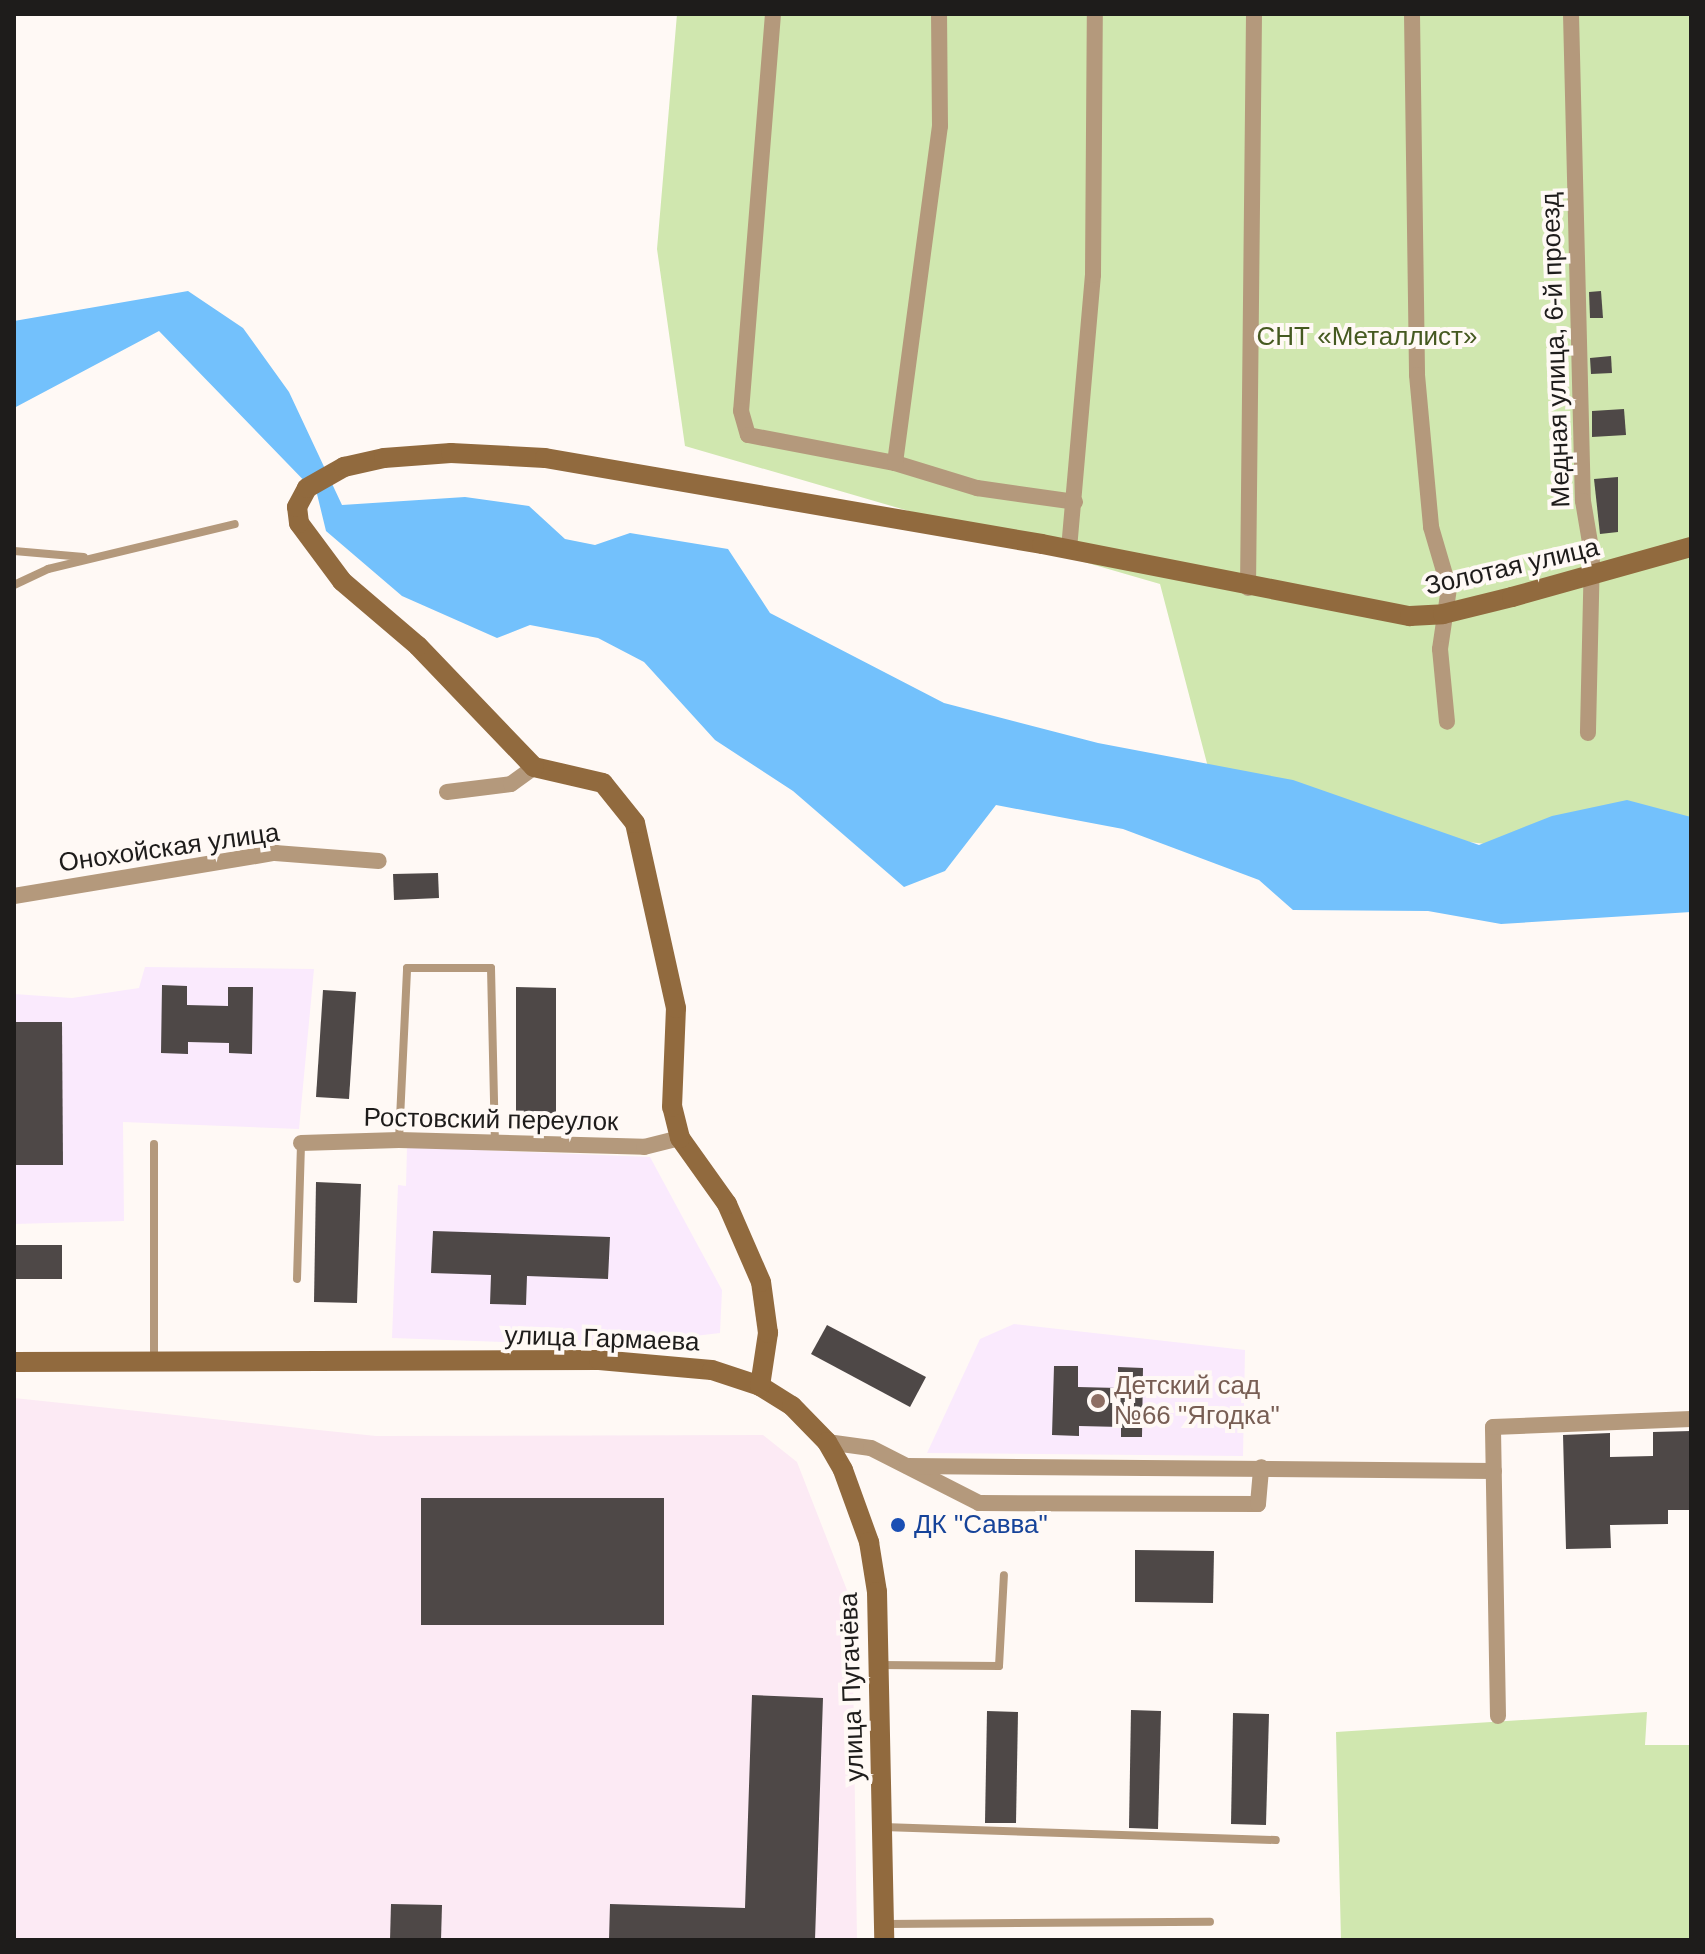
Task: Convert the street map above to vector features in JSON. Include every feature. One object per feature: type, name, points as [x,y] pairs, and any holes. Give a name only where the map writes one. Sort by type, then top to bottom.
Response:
[{"type":"street","points":[[773,14],[743,424],[748,435],[895,463],[977,488],[1075,502]]},
{"type":"street","points":[[895,463],[940,126],[939,14]]},
{"type":"street","points":[[1069,549],[1093,275],[1095,14]]},
{"type":"street","points":[[1248,588],[1254,14]]},
{"type":"street","points":[[1412,14],[1417,375],[1431,527],[1449,588],[1440,649],[1447,722]]},
{"type":"street","name":"Медная улица, 6-й проезд","points":[[1571,14],[1583,501],[1592,554],[1589,577],[1588,733]]},
{"type":"street","name":"Золотая улица","points":[[534,767],[418,646],[342,581],[299,523],[297,507],[307,488],[344,467],[451,453],[545,458],[1069,549],[1248,588],[1410,616],[1443,614],[1691,547]]},
{"type":"street","points":[[447,792],[511,784],[534,767],[603,783],[635,823],[676,1008],[672,1107],[680,1138],[727,1204],[761,1282],[768,1333],[760,1386]]},
{"type":"street","name":"Онохойская улица","points":[[14,896],[275,853],[379,861]]},
{"type":"street","name":"Ростовский переулок","points":[[301,1143],[399,1140],[644,1147],[680,1138]]},
{"type":"street","name":"улица Гармаева","points":[[14,1362],[599,1360],[712,1370],[760,1386],[792,1406],[827,1442]]},
{"type":"street","points":[[1498,1716],[1493,1427],[1691,1419]]},
{"type":"street","points":[[827,1442],[871,1448],[979,1503],[1258,1504],[1261,1467]]},
{"type":"street","name":"улица Пугачёва","points":[[827,1442],[858,1504],[869,1542],[878,1665],[884,1932]]},
{"type":"street","points":[[907,1466],[1494,1471]]},
{"type":"lane","points":[[14,585],[93,558],[235,524]]},
{"type":"lane","points":[[14,551],[93,558]]},
{"type":"lane","points":[[399,1140],[407,968],[491,968],[495,1142]]},
{"type":"lane","points":[[297,1279],[301,1143]]},
{"type":"lane","points":[[154,1144],[154,1362]]},
{"type":"lane","points":[[878,1665],[999,1666],[1004,1575]]},
{"type":"lane","points":[[882,1827],[1276,1840]]},
{"type":"lane","points":[[884,1932],[1210,1922]]},
{"type":"shaded area","points":[[145,967],[314,969],[299,1129],[123,1122],[124,1221],[14,1224],[14,994],[72,998],[139,988]]},
{"type":"shaded area","points":[[407,1147],[650,1157],[722,1290],[720,1333],[610,1346],[392,1338],[398,1185],[406,1186]]},
{"type":"shaded area","name":"Детский сад №66 \"Ягодка\"","points":[[1014,1324],[1245,1350],[1243,1456],[927,1453],[980,1339]]},
{"type":"shaded area","points":[[14,1398],[376,1436],[763,1435],[797,1462],[852,1603],[857,1940],[14,1940]]},
{"type":"green space","name":"СНТ «Металлист»","points":[[677,14],[1691,14],[1691,833],[1509,847],[1413,835],[1209,771],[1160,584],[685,446],[657,249]]},
{"type":"green space","points":[[1647,1712],[1645,1745],[1691,1745],[1691,1940],[1341,1940],[1336,1732]]},
{"type":"water","points":[[188,291],[243,328],[289,392],[342,505],[465,497],[529,506],[565,539],[595,545],[630,533],[728,549],[770,613],[944,703],[1098,743],[1293,780],[1479,845],[1552,816],[1627,800],[1691,817],[1691,912],[1501,924],[1428,911],[1293,910],[1259,880],[1123,829],[996,805],[945,871],[904,887],[793,791],[715,740],[644,662],[598,638],[530,625],[497,638],[402,596],[326,531],[317,494],[159,331],[14,408],[14,321]]},
{"type":"building","points":[[1601,291],[1603,318],[1590,318],[1589,292]]},
{"type":"building","points":[[1611,356],[1612,373],[1591,374],[1590,358]]},
{"type":"building","points":[[1624,409],[1626,435],[1592,437],[1592,411]]},
{"type":"building","points":[[1618,477],[1618,532],[1600,534],[1594,479]]},
{"type":"building","points":[[438,873],[439,898],[394,900],[393,874]]},
{"type":"building","points":[[162,985],[187,986],[187,1005],[228,1006],[228,987],[253,987],[252,1054],[229,1053],[229,1043],[188,1042],[188,1054],[161,1053]]},
{"type":"building","points":[[516,987],[556,988],[556,1122],[516,1122]]},
{"type":"building","points":[[323,990],[356,992],[349,1099],[316,1097]]},
{"type":"building","points":[[14,1022],[62,1022],[63,1165],[14,1165]]},
{"type":"building","points":[[316,1182],[361,1184],[357,1303],[314,1302]]},
{"type":"building","points":[[433,1231],[610,1237],[608,1279],[527,1276],[526,1305],[490,1304],[491,1275],[431,1273]]},
{"type":"building","points":[[14,1245],[62,1245],[62,1279],[14,1279]]},
{"type":"building","points":[[827,1325],[926,1377],[910,1407],[811,1354]]},
{"type":"building","points":[[1054,1366],[1078,1366],[1078,1387],[1118,1388],[1118,1367],[1143,1368],[1142,1437],[1121,1437],[1121,1427],[1079,1426],[1079,1436],[1052,1435]]},
{"type":"building","points":[[1691,1431],[1691,1510],[1668,1510],[1668,1524],[1610,1525],[1611,1548],[1566,1549],[1563,1435],[1610,1433],[1610,1457],[1653,1456],[1653,1432]]},
{"type":"building","points":[[421,1498],[664,1498],[664,1625],[421,1625]]},
{"type":"building","points":[[1135,1550],[1214,1551],[1213,1603],[1135,1602]]},
{"type":"building","points":[[752,1695],[823,1698],[815,1940],[609,1940],[610,1904],[745,1908]]},
{"type":"building","points":[[1131,1710],[1161,1711],[1158,1829],[1129,1828]]},
{"type":"building","points":[[987,1711],[1018,1712],[1016,1823],[985,1823]]},
{"type":"building","points":[[1233,1713],[1269,1714],[1266,1825],[1231,1824]]},
{"type":"building","points":[[391,1904],[442,1905],[441,1940],[390,1940]]},
{"type":"place","name":"Детский сад №66 \"Ягодка\"","points":[[1098,1401]]},
{"type":"place","name":"ДК \"Савва\"","points":[[898,1525]]}]
